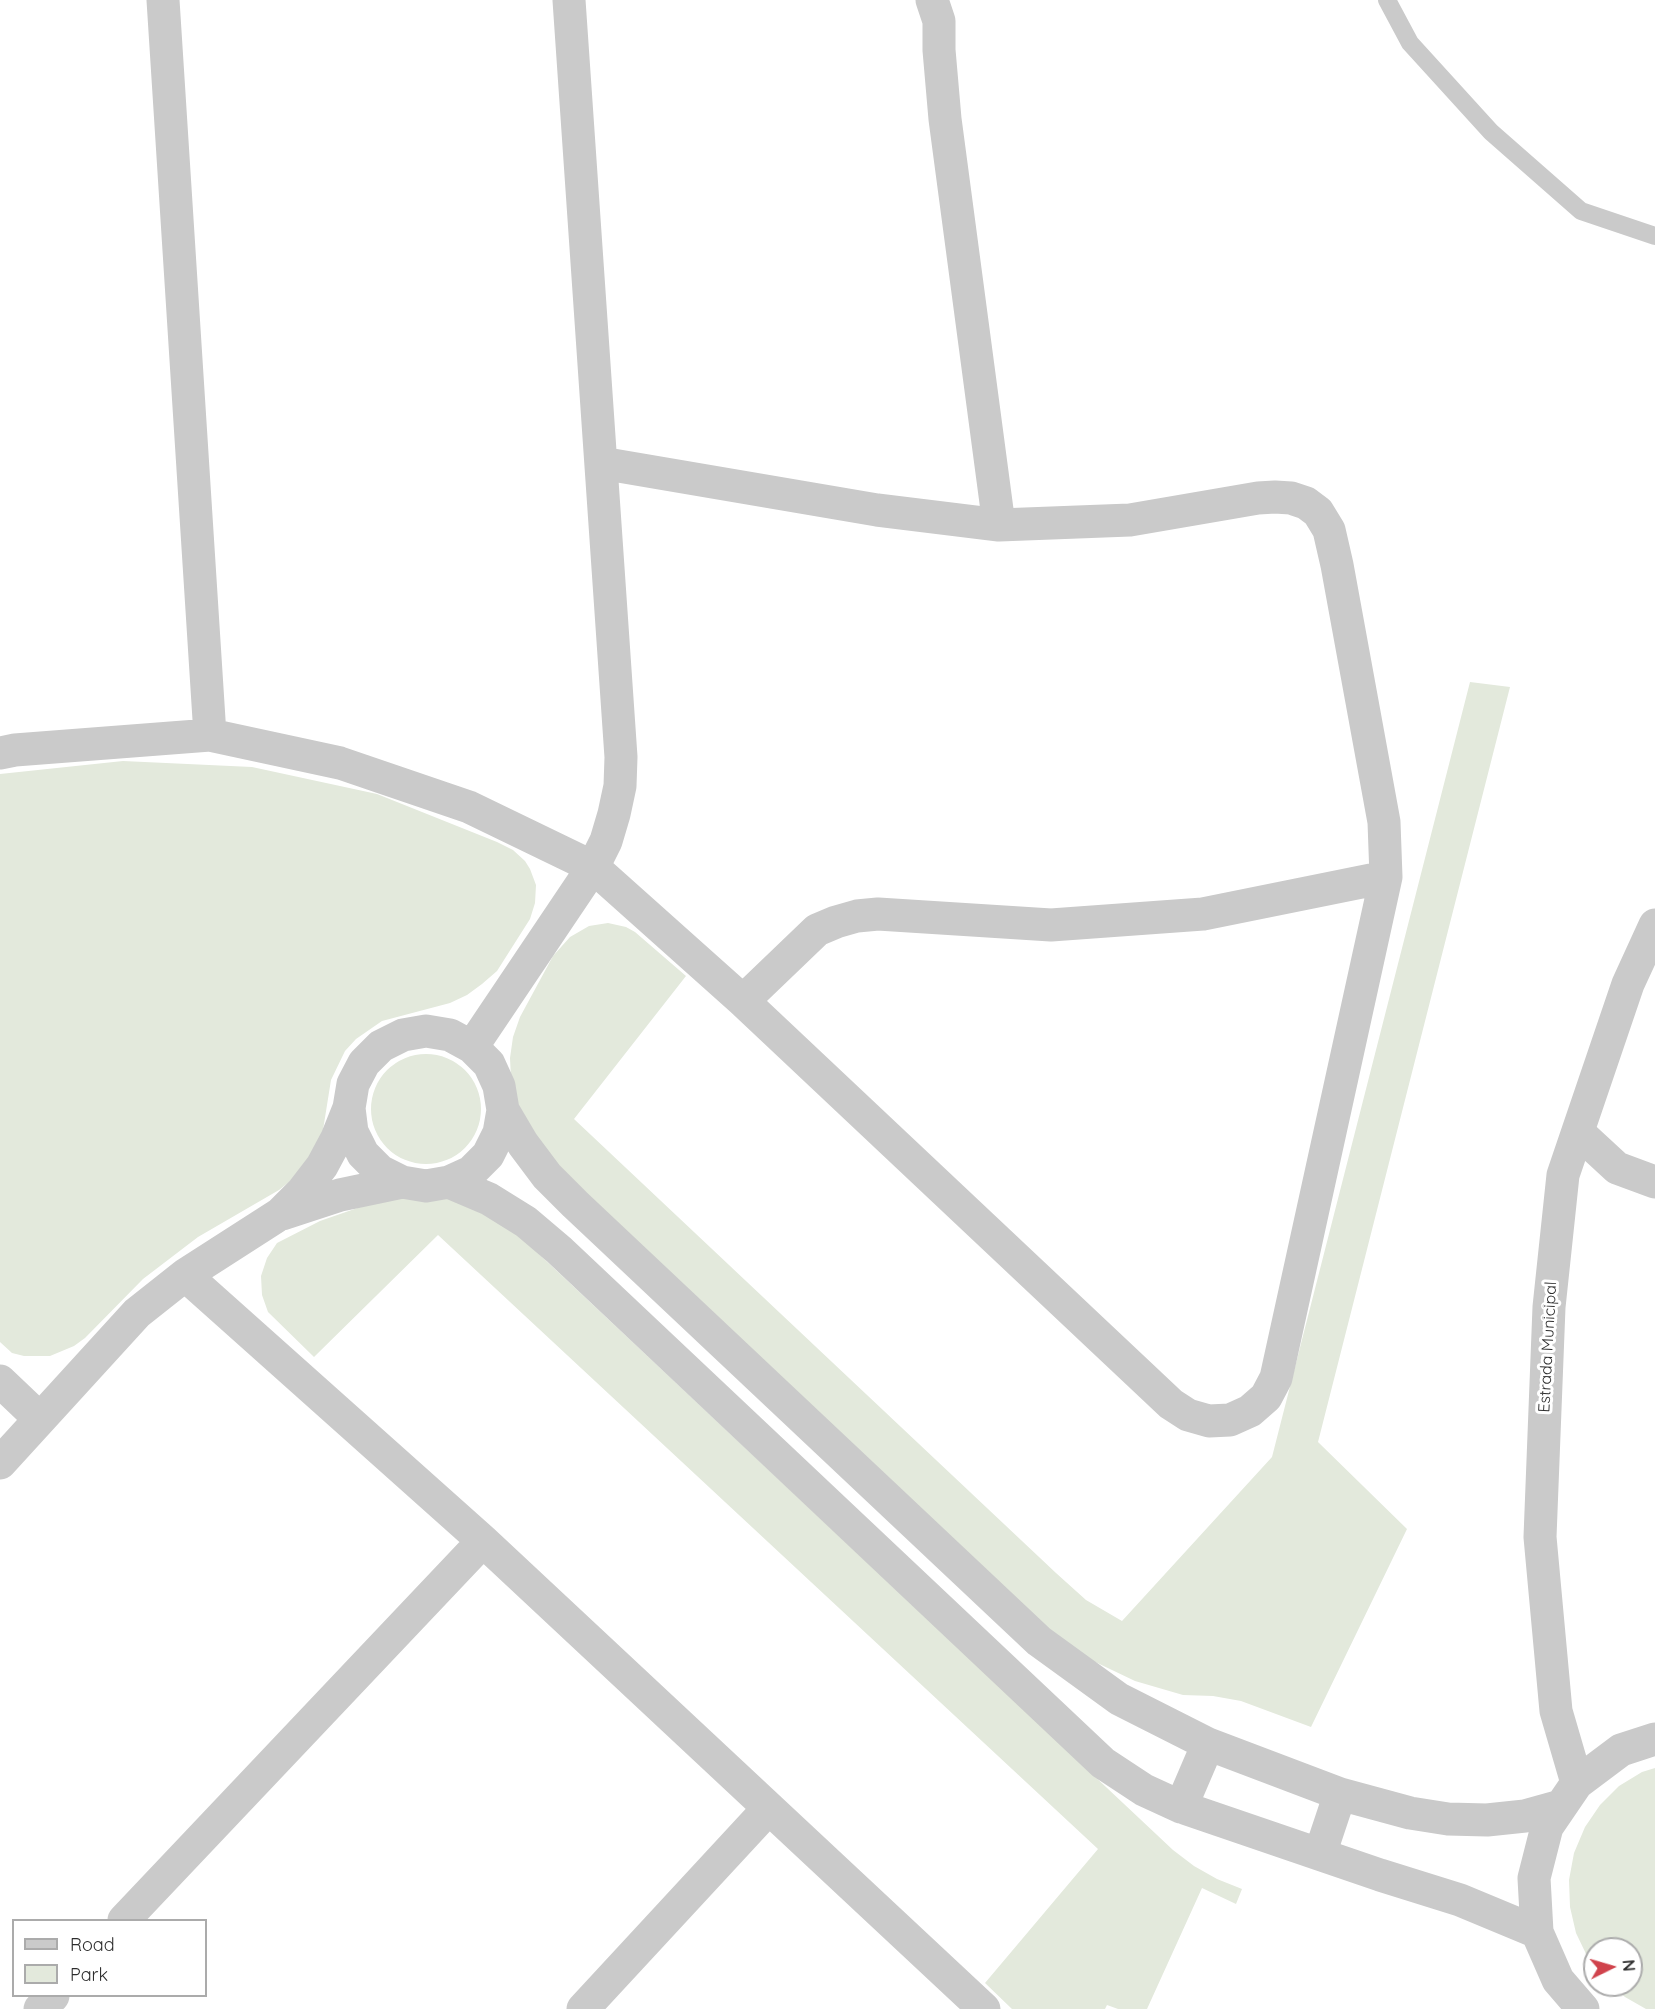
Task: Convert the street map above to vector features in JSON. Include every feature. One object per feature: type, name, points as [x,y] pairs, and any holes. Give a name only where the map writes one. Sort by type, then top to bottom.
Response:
[{"type":"street","points":[[163,0],[210,735]]},
{"type":"street","points":[[472,1047],[593,867],[606,841],[620,786],[621,757],[569,0]]},
{"type":"street","points":[[932,0],[939,21],[945,119],[999,525]]},
{"type":"street","points":[[0,753],[210,735],[340,763],[469,807],[593,867],[743,1001],[1171,1404],[1188,1416],[1209,1421],[1230,1420],[1250,1411],[1266,1396],[1276,1378],[1386,877],[1384,822],[1334,548],[1329,530],[1318,512],[1306,503],[1291,498],[1275,497],[1130,520],[999,525],[877,510],[601,463]]},
{"type":"street","points":[[743,1001],[816,930],[857,916],[878,914],[1051,925],[1191,915],[1386,877]]},
{"type":"street","name":"Estrada Municipal","points":[[1569,1794],[1556,1711],[1540,1537],[1548,1307],[1563,1175],[1628,984],[1655,925]]},
{"type":"street","points":[[0,1463],[137,1313],[185,1275],[280,1214],[302,1192],[322,1166],[337,1138],[349,1108],[353,1084],[364,1063],[381,1046],[403,1035],[426,1031],[450,1035],[472,1047],[489,1064],[500,1086],[503,1110],[499,1133],[488,1155],[471,1172],[449,1182],[426,1186],[402,1182],[380,1171],[363,1154],[352,1132],[349,1108]]},
{"type":"street","points":[[503,1110],[523,1144],[547,1176],[575,1204],[1039,1641],[1119,1699],[1208,1744],[1340,1794],[1410,1813],[1448,1819],[1496,1819],[1524,1815],[1569,1794],[1621,1750],[1655,1739]]},
{"type":"street","points":[[1578,1132],[1617,1168],[1655,1182]]},
{"type":"street","points":[[280,1214],[340,1195],[402,1182]]},
{"type":"street","points":[[449,1182],[489,1199],[526,1222],[1103,1763],[1144,1790],[1181,1807],[1460,1900],[1537,1932]]},
{"type":"street","points":[[185,1275],[483,1541],[984,2009]]},
{"type":"street","points":[[0,1381],[40,1419]]},
{"type":"street","points":[[125,1919],[483,1541]]},
{"type":"street","points":[[1181,1807],[1208,1744]]},
{"type":"street","points":[[1320,1854],[1340,1794]]},
{"type":"street","points":[[1569,1794],[1547,1827],[1534,1878],[1537,1932],[1557,1995],[1583,2009]]},
{"type":"street","points":[[583,2009],[769,1808]]},
{"type":"street","points":[[40,2009],[51,1997]]},
{"type":"lane","points":[[1387,0],[1410,43],[1491,132],[1581,211],[1655,236]]},
{"type":"green space","points":[[1470,682],[1510,687],[1318,1442],[1407,1529],[1311,1727],[1241,1701],[1213,1696],[1183,1695],[1135,1681],[1089,1659],[1047,1630],[542,1152],[521,1118],[511,1078],[510,1058],[513,1037],[520,1017],[553,956],[570,937],[589,926],[608,923],[626,927],[635,932],[686,976],[574,1119],[1056,1573],[1086,1600],[1122,1621],[1272,1457]]},
{"type":"green space","points":[[123,761],[252,767],[377,794],[513,850],[530,869],[536,885],[535,903],[530,919],[497,971],[482,984],[467,995],[450,1003],[382,1021],[356,1039],[345,1051],[331,1080],[323,1130],[316,1148],[294,1178],[279,1190],[198,1237],[143,1279],[85,1338],[74,1346],[50,1356],[24,1356],[12,1353],[0,1342],[0,774]]},
{"type":"green space","points":[[426,1054],[447,1058],[465,1070],[477,1088],[481,1109],[477,1130],[465,1148],[447,1160],[426,1164],[405,1160],[387,1148],[375,1130],[371,1109],[375,1088],[387,1070],[405,1058]]},
{"type":"green space","points":[[415,1195],[436,1195],[477,1205],[524,1240],[1173,1850],[1194,1866],[1217,1879],[1242,1889],[1236,1904],[1202,1888],[1147,2009],[1118,2009],[1107,2005],[1105,2009],[1012,2009],[985,1983],[1098,1849],[438,1235],[314,1357],[268,1312],[262,1295],[261,1276],[267,1258],[277,1243],[320,1221],[366,1205]]},
{"type":"green space","points":[[1655,1768],[1655,2009],[1646,2009],[1625,1997],[1643,1997],[1643,1937],[1583,1937],[1583,1948],[1576,1933],[1570,1907],[1569,1880],[1574,1853],[1585,1827],[1600,1805],[1619,1786],[1642,1772]]}]
